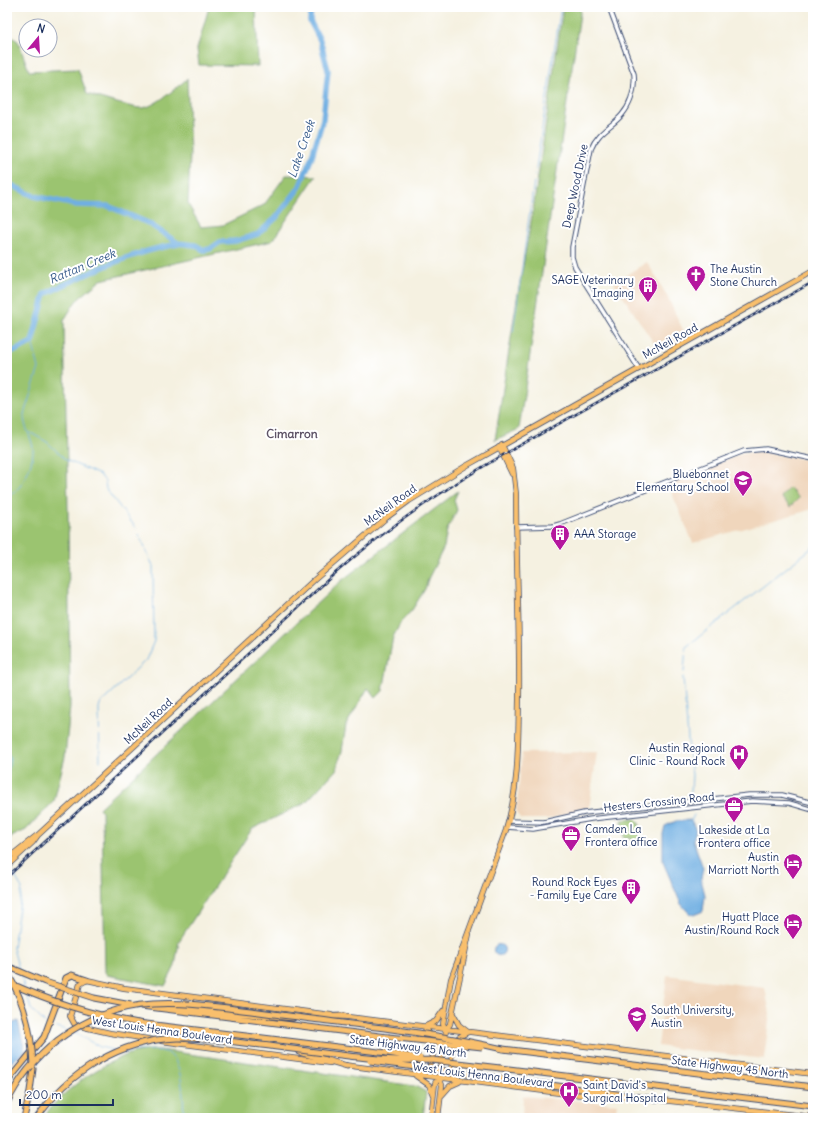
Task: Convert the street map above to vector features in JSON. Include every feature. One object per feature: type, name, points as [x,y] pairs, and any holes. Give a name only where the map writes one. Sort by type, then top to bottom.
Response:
[{"type":"highway","name":"State Highway 45 North","points":[[7,966],[45,982],[94,998],[150,1008],[813,1088]]},
{"type":"highway","points":[[7,972],[21,1002],[31,1042],[31,1084],[24,1118]]},
{"type":"highway","points":[[7,1082],[44,1037],[66,978],[72,975],[87,980]]},
{"type":"highway","name":"State Highway 45 North","points":[[7,982],[48,1000],[89,1013],[149,1024],[813,1106]]},
{"type":"highway","points":[[7,1103],[14,1089],[31,1066],[64,1036],[102,1015],[121,1008],[146,1003],[191,1003],[382,1028],[462,1039],[503,1050]]},
{"type":"highway","points":[[150,1008],[162,1006],[282,1018],[344,1016]]},
{"type":"highway","points":[[149,1024],[195,1035],[289,1049],[347,1066]]},
{"type":"highway","points":[[36,1118],[57,1092],[91,1065],[120,1051],[153,1041],[176,1038],[204,1039],[384,1059],[434,1060]]},
{"type":"highway","points":[[341,1055],[402,1066],[654,1099]]},
{"type":"main road","name":"McNeil Road","points":[[7,866],[33,842],[38,835],[314,580],[364,535],[409,501],[500,446],[813,271]]},
{"type":"main road","points":[[446,1030],[443,1024],[451,979],[507,827],[517,767],[519,732],[515,479],[500,446]]},
{"type":"main road","name":"McNeil Road","points":[[7,859],[29,840],[38,835]]},
{"type":"main road","points":[[431,1118],[435,1083],[439,1078],[446,1030],[450,1024],[470,926]]},
{"type":"main road","points":[[87,980],[124,988],[446,1030],[813,1074]]},
{"type":"main road","name":"West Louis Henna Boulevard","points":[[87,980],[82,982],[78,987],[70,1013],[70,1019],[75,1025],[92,1030],[127,1036],[310,1059],[414,1076],[567,1094],[654,1099],[813,1117]]},
{"type":"main road","points":[[424,1026],[436,1021],[445,1008]]},
{"type":"main road","points":[[452,1012],[459,1025],[468,1032]]},
{"type":"main road","points":[[414,1076],[429,1067],[431,1057],[431,1034],[424,1026]]},
{"type":"main road","points":[[462,1081],[454,1076],[451,1066],[454,1045],[457,1040],[468,1032]]},
{"type":"main road","points":[[414,1076],[428,1084],[434,1098]]},
{"type":"main road","points":[[438,1118],[442,1085],[439,1078]]},
{"type":"main road","points":[[441,1096],[450,1086],[462,1081]]},
{"type":"street","name":"Deep Wood Drive","points":[[609,7],[634,74],[635,84],[624,113],[598,136],[590,149],[572,247],[572,257],[575,267],[639,369]]},
{"type":"street","points":[[516,527],[553,526],[567,522],[744,451],[766,449],[813,458]]},
{"type":"street","name":"Hesters Crossing Road","points":[[508,821],[534,823],[584,813],[749,795],[782,795],[813,803]]},
{"type":"street","name":"Hesters Crossing Road","points":[[507,827],[522,829],[545,827],[591,819],[752,801],[783,802],[813,810]]},
{"type":"street","points":[[545,827],[561,822],[566,817]]},
{"type":"shaded area","points":[[647,262],[667,296],[686,336],[659,351],[614,283]]},
{"type":"shaded area","name":"Bluebonnet Elementary School","points":[[759,452],[813,461],[813,509],[693,543],[668,484],[741,454]]},
{"type":"shaded area","points":[[597,752],[589,809],[546,819],[521,819],[516,813],[522,753]]},
{"type":"shaded area","points":[[667,975],[765,988],[770,1013],[764,1059],[658,1046]]},
{"type":"shaded area","name":"Saint David's Surgical Hospital","points":[[523,1096],[617,1104],[616,1110],[621,1118],[522,1118]]},
{"type":"green space","points":[[209,7],[256,7],[258,66],[199,65],[197,49]]},
{"type":"green space","points":[[563,7],[581,7],[519,429],[495,440],[517,299],[533,210]]},
{"type":"green space","points":[[7,34],[18,41],[18,58],[24,58],[29,71],[78,69],[87,94],[124,105],[138,108],[147,107],[166,96],[187,79],[190,154],[188,204],[201,227],[223,225],[264,205],[286,175],[316,176],[272,241],[101,280],[76,301],[64,320],[70,707],[65,757],[54,801],[26,830],[7,839]]},
{"type":"green space","points":[[789,488],[799,498],[790,507],[781,497]]},
{"type":"green space","points":[[458,491],[454,500],[457,510],[447,530],[444,547],[428,579],[425,589],[412,610],[401,622],[393,637],[383,691],[376,698],[368,688],[346,725],[342,751],[336,770],[305,803],[252,829],[179,941],[175,966],[165,986],[107,975],[105,972],[102,812],[99,808],[341,581]]},
{"type":"green space","points":[[634,819],[639,823],[641,841],[632,842],[631,838],[624,839],[622,820]]},
{"type":"green space","points":[[160,1050],[415,1086],[426,1092],[423,1118],[43,1118],[61,1097],[100,1068],[128,1054]]},
{"type":"water","points":[[691,820],[696,830],[693,840],[703,868],[701,879],[705,895],[703,911],[694,915],[689,913],[681,904],[663,862],[663,834],[665,826],[676,821]]},
{"type":"water","points":[[499,944],[503,946],[505,950],[503,954],[499,956],[495,954],[493,950],[495,946]]},
{"type":"water","points":[[18,1021],[25,1051],[7,1066],[7,1026]]},
{"type":"waterway","name":"Lake Creek","points":[[7,183],[34,196],[76,205],[108,206],[148,223],[178,243],[195,245],[204,250],[210,249],[220,242],[236,241],[258,234],[276,218],[299,188],[311,159],[323,119],[328,70],[320,40],[310,21],[311,7]]},
{"type":"waterway","points":[[535,175],[561,7]]},
{"type":"waterway","points":[[513,332],[534,182]]},
{"type":"waterway","name":"Rattan Creek","points":[[7,350],[15,351],[32,342],[45,294],[110,264],[143,252],[178,244]]},
{"type":"waterway","points":[[7,495],[14,492],[22,484],[28,472],[33,453],[24,418],[39,368],[32,342]]},
{"type":"waterway","points":[[29,432],[47,442],[66,460],[100,475],[105,481],[106,489],[136,528]]},
{"type":"waterway","points":[[100,761],[100,704],[146,660],[154,641],[153,566],[139,535]]},
{"type":"waterway","points":[[684,672],[686,647],[813,547]]},
{"type":"waterway","points":[[683,677],[692,775],[691,792]]},
{"type":"waterway","points":[[7,752],[10,758],[7,780]]},
{"type":"waterway","points":[[691,821],[694,815]]},
{"type":"waterway","points":[[10,868],[22,888],[13,948],[19,970]]},
{"type":"waterway","points":[[21,975],[24,987]]},
{"type":"waterway","points":[[26,992],[31,1009],[45,1023]]},
{"type":"waterway","points":[[57,1027],[68,1031]]},
{"type":"waterway","points":[[73,1032],[100,1047],[113,1050]]},
{"type":"waterway","points":[[122,1053],[156,1050],[166,1052],[172,1056],[179,1072],[183,1092],[184,1118]]},
{"type":"railway","points":[[7,877],[332,576],[393,526],[436,496],[503,455],[813,282]]},
{"type":"place","name":"The Austin Stone Church","points":[[696,292]]},
{"type":"place","name":"SAGE Veterinary Imaging","points":[[648,303]]},
{"type":"place","name":"Bluebonnet Elementary School","points":[[743,497]]},
{"type":"place","name":"AAA Storage","points":[[560,551]]},
{"type":"place","name":"Austin Regional Clinic - Round Rock","points":[[739,771]]},
{"type":"place","name":"Lakeside at La Frontera office","points":[[734,823]]},
{"type":"place","name":"Camden La Frontera office","points":[[571,852]]},
{"type":"place","name":"Austin Marriott North","points":[[793,880]]},
{"type":"place","name":"Round Rock Eyes - Family Eye Care","points":[[631,905]]},
{"type":"place","name":"Hyatt Place Austin/Round Rock","points":[[793,940]]},
{"type":"place","name":"South University, Austin","points":[[637,1033]]},
{"type":"place","name":"Saint David's Surgical Hospital","points":[[569,1108]]},
{"type":"district","name":"Cimarron","points":[[292,433]]}]
